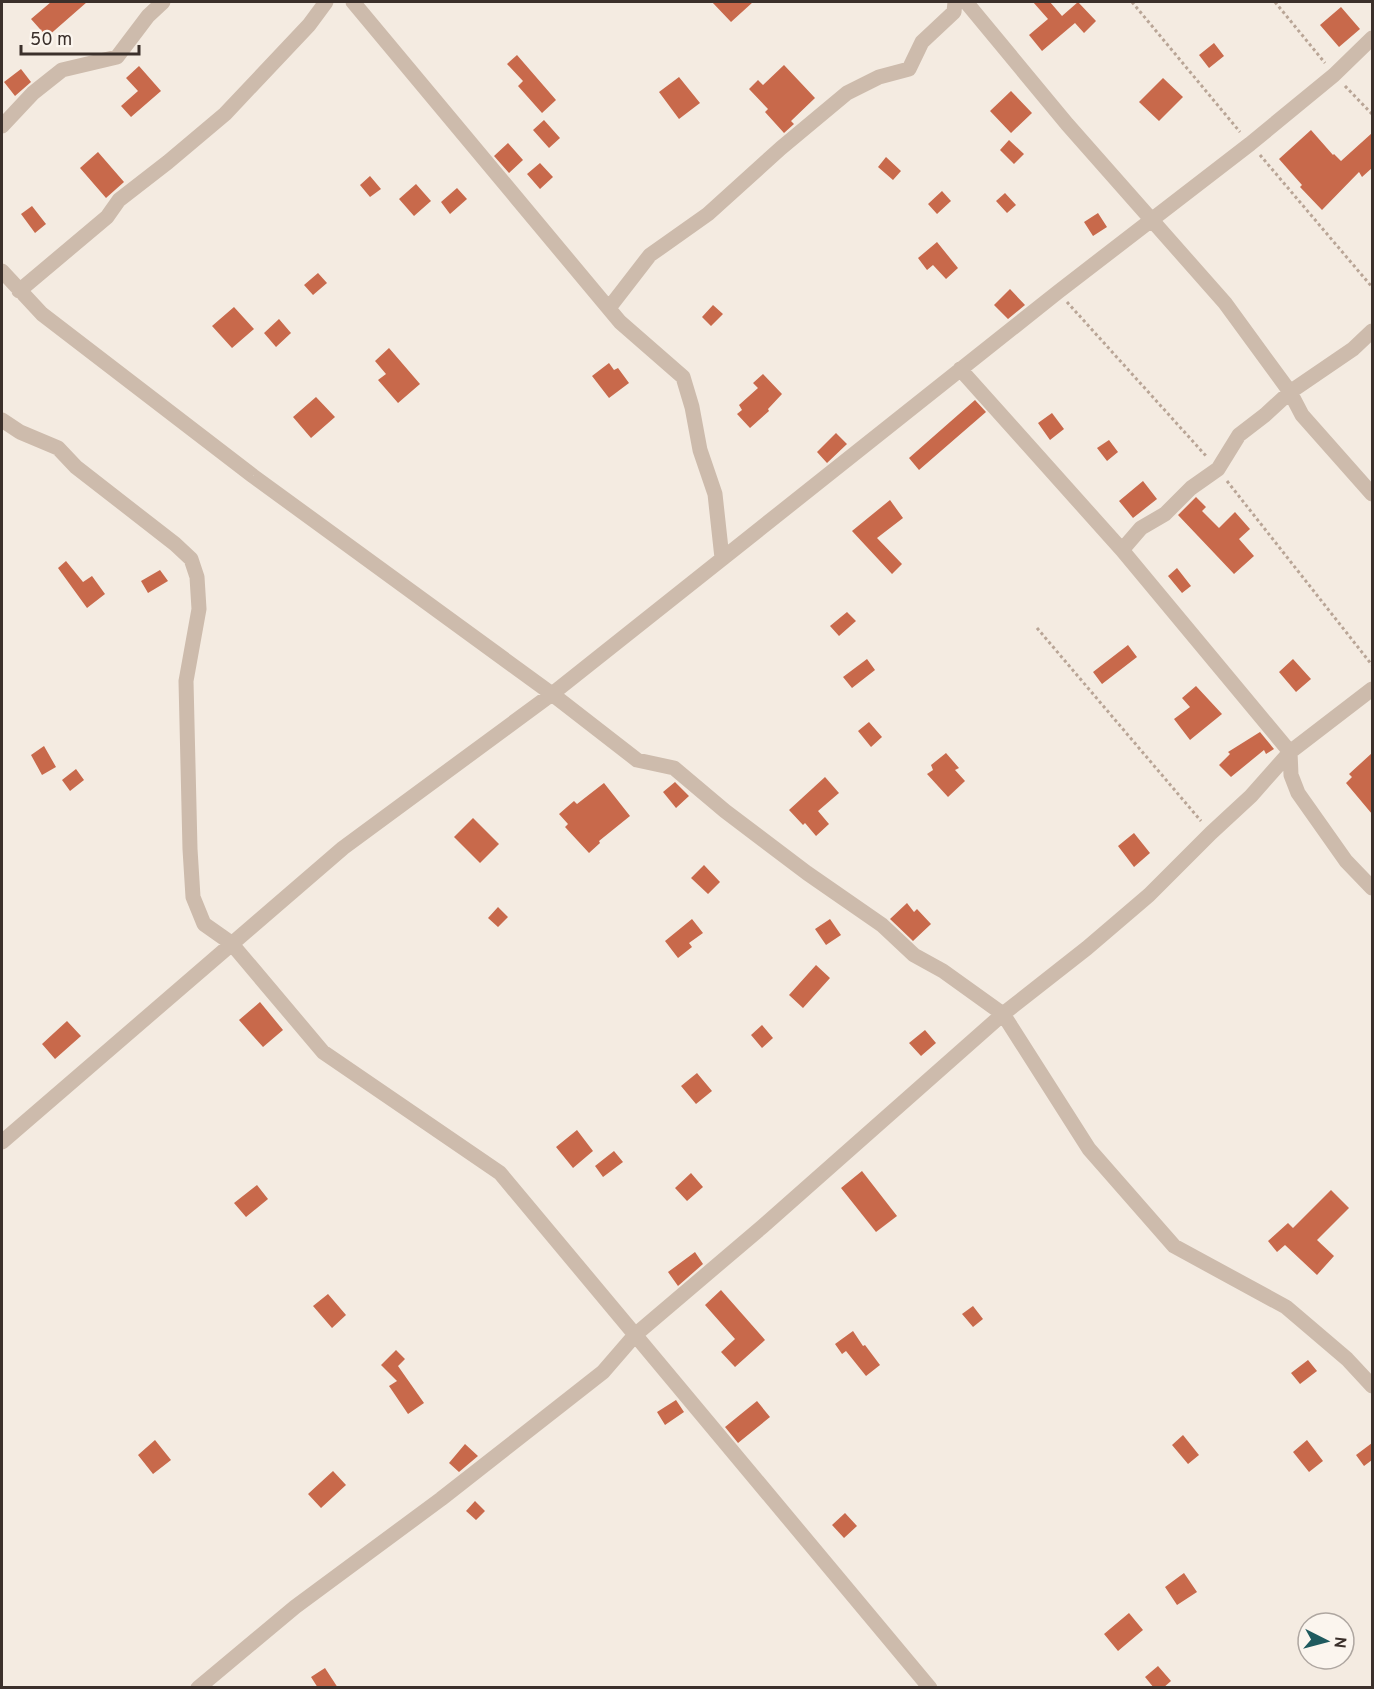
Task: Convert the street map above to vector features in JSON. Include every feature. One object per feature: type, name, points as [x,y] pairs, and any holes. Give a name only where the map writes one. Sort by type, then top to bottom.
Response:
[{"type":"street","points":[[2,126],[33,93],[62,70],[117,57],[148,16],[163,2]]},
{"type":"street","points":[[19,291],[107,217],[119,200],[225,114],[309,26],[326,2]]},
{"type":"street","points":[[353,2],[620,322],[683,377],[692,407],[700,450],[715,494],[722,558]]},
{"type":"street","points":[[609,308],[650,255],[708,214],[781,148],[847,93],[879,77],[909,69],[922,42],[954,12],[955,2]]},
{"type":"street","points":[[966,2],[1067,124],[1225,303],[1290,392],[1302,415],[1372,494]]},
{"type":"street","points":[[2,1142],[343,848],[552,694],[960,369],[1250,144],[1334,75],[1372,38]]},
{"type":"street","points":[[2,271],[42,314],[253,476],[552,694],[637,760],[674,768],[725,811],[882,925],[914,955],[943,971],[1003,1014],[1089,1149],[1174,1246],[1286,1307],[1347,1359],[1372,1386]]},
{"type":"street","points":[[1122,550],[1141,528],[1165,514],[1191,488],[1218,469],[1239,435],[1290,392],[1353,349],[1372,331]]},
{"type":"street","points":[[1353,349],[1372,349]]},
{"type":"street","points":[[960,369],[1122,550],[1290,752],[1291,775],[1298,793],[1346,861],[1372,888]]},
{"type":"street","points":[[2,420],[20,432],[58,447],[76,467],[176,544],[191,559],[197,577],[199,609],[186,681],[187,741],[193,897],[204,924],[231,943],[323,1052],[500,1173],[930,1688]]},
{"type":"street","points":[[198,1688],[295,1607],[441,1499],[603,1372],[635,1335],[762,1227],[1003,1014],[1087,948],[1149,895],[1251,796],[1290,752],[1372,689]]},
{"type":"path","points":[[1275,2],[1334,75],[1372,114]]},
{"type":"path","points":[[1037,628],[1211,833]]},
{"type":"building","points":[[51,2],[87,2],[47,37],[31,19]]},
{"type":"building","points":[[712,2],[753,2],[731,22]]},
{"type":"building","points":[[1033,2],[1050,2],[1062,16],[1078,2],[1096,21],[1084,33],[1075,23],[1042,51],[1029,35],[1048,19]]},
{"type":"building","points":[[1341,7],[1360,29],[1339,47],[1320,25]]},
{"type":"building","points":[[1214,43],[1224,56],[1209,68],[1199,55]]},
{"type":"building","points":[[517,55],[556,100],[542,113],[518,86],[523,81],[507,64]]},
{"type":"building","points":[[784,65],[815,98],[791,121],[794,124],[784,133],[765,112],[768,109],[749,89],[758,80],[763,85]]},
{"type":"building","points":[[139,66],[161,91],[131,117],[121,106],[138,91],[126,78]]},
{"type":"building","points":[[21,69],[31,82],[15,96],[4,82]]},
{"type":"building","points":[[679,77],[700,103],[679,119],[659,92]]},
{"type":"building","points":[[1163,78],[1183,97],[1159,121],[1139,102]]},
{"type":"building","points":[[1011,91],[1032,113],[1011,133],[990,111]]},
{"type":"building","points":[[544,120],[560,138],[549,148],[533,130]]},
{"type":"building","points":[[1311,130],[1341,161],[1372,133],[1372,168],[1362,177],[1359,172],[1322,210],[1300,187],[1302,185],[1279,159]]},
{"type":"building","points":[[1009,140],[1024,154],[1014,164],[1000,150]]},
{"type":"building","points":[[508,143],[523,160],[509,173],[494,156]]},
{"type":"building","points":[[98,152],[124,182],[106,198],[80,168]]},
{"type":"building","points":[[886,157],[901,171],[893,180],[878,167]]},
{"type":"building","points":[[540,163],[553,177],[540,189],[527,174]]},
{"type":"building","points":[[370,176],[381,189],[370,197],[360,185]]},
{"type":"building","points":[[416,184],[431,201],[414,216],[399,199]]},
{"type":"building","points":[[457,188],[467,199],[450,214],[441,202]]},
{"type":"building","points":[[942,191],[951,201],[937,214],[928,204]]},
{"type":"building","points":[[1005,193],[1016,205],[1007,213],[996,201]]},
{"type":"building","points":[[32,206],[46,224],[35,233],[21,214]]},
{"type":"building","points":[[1098,213],[1107,227],[1093,236],[1084,222]]},
{"type":"building","points":[[937,242],[958,268],[946,279],[933,265],[927,270],[918,258]]},
{"type":"building","points":[[318,273],[327,283],[313,295],[304,285]]},
{"type":"building","points":[[1010,289],[1025,305],[1008,319],[994,305]]},
{"type":"building","points":[[713,305],[723,314],[711,326],[702,317]]},
{"type":"building","points":[[234,307],[254,329],[232,348],[212,326]]},
{"type":"building","points":[[279,319],[291,333],[276,347],[264,333]]},
{"type":"building","points":[[389,348],[420,384],[398,403],[378,380],[386,374],[375,361]]},
{"type":"building","points":[[609,363],[614,370],[618,368],[629,383],[609,398],[592,376]]},
{"type":"building","points":[[763,374],[782,394],[768,409],[769,411],[750,428],[737,414],[742,410],[739,405],[758,388],[753,383]]},
{"type":"building","points":[[316,397],[335,417],[311,438],[293,417]]},
{"type":"building","points":[[975,400],[986,412],[919,470],[909,458]]},
{"type":"building","points":[[1052,413],[1064,429],[1050,440],[1038,423]]},
{"type":"building","points":[[836,433],[847,444],[827,463],[817,452]]},
{"type":"building","points":[[1109,440],[1118,452],[1107,461],[1097,448]]},
{"type":"building","points":[[1143,481],[1157,499],[1133,518],[1119,501]]},
{"type":"building","points":[[1196,497],[1206,507],[1202,511],[1219,528],[1235,512],[1250,529],[1239,539],[1254,556],[1234,574],[1178,515]]},
{"type":"building","points":[[890,500],[903,518],[877,538],[902,564],[892,574],[852,531]]},
{"type":"building","points":[[66,561],[83,582],[92,576],[105,594],[87,608],[58,568]]},
{"type":"building","points":[[1177,568],[1191,586],[1182,593],[1168,576]]},
{"type":"building","points":[[160,570],[168,581],[148,593],[141,581]]},
{"type":"building","points":[[847,612],[856,621],[839,636],[830,626]]},
{"type":"building","points":[[1128,645],[1137,657],[1102,684],[1093,672]]},
{"type":"building","points":[[867,659],[875,670],[852,688],[843,677]]},
{"type":"building","points":[[1293,659],[1311,679],[1296,692],[1279,672]]},
{"type":"building","points":[[1196,686],[1222,714],[1190,740],[1174,719],[1190,707],[1182,698]]},
{"type":"building","points":[[869,722],[882,737],[871,747],[858,731]]},
{"type":"building","points":[[1260,732],[1274,749],[1266,754],[1264,750],[1231,777],[1219,765],[1230,754],[1228,752]]},
{"type":"building","points":[[44,746],[56,767],[42,775],[31,755]]},
{"type":"building","points":[[946,753],[959,768],[955,770],[965,781],[948,797],[927,774],[933,770],[931,765]]},
{"type":"building","points":[[1372,753],[1372,814],[1346,783],[1352,777],[1349,774]]},
{"type":"building","points":[[76,769],[84,780],[70,791],[62,780]]},
{"type":"building","points":[[825,777],[839,793],[818,811],[829,824],[816,836],[789,810]]},
{"type":"building","points":[[675,782],[689,796],[676,808],[663,792]]},
{"type":"building","points":[[604,783],[630,816],[599,841],[600,843],[589,853],[565,827],[568,824],[559,814],[574,801],[577,804]]},
{"type":"building","points":[[473,818],[499,844],[480,863],[454,837]]},
{"type":"building","points":[[1134,833],[1150,853],[1134,867],[1118,846]]},
{"type":"building","points":[[704,865],[720,882],[708,894],[691,878]]},
{"type":"building","points":[[907,903],[914,912],[917,909],[931,924],[913,941],[890,919]]},
{"type":"building","points":[[498,907],[508,917],[498,927],[488,918]]},
{"type":"building","points":[[692,919],[703,933],[689,943],[692,947],[678,958],[665,941]]},
{"type":"building","points":[[830,919],[841,935],[826,945],[815,929]]},
{"type":"building","points":[[816,965],[830,978],[803,1008],[789,995]]},
{"type":"building","points":[[260,1002],[283,1030],[263,1047],[239,1020]]},
{"type":"building","points":[[67,1021],[81,1036],[55,1059],[42,1044]]},
{"type":"building","points":[[762,1025],[773,1038],[762,1048],[751,1035]]},
{"type":"building","points":[[925,1030],[936,1043],[921,1056],[909,1043]]},
{"type":"building","points":[[697,1073],[712,1091],[696,1104],[681,1086]]},
{"type":"building","points":[[577,1130],[593,1151],[573,1168],[556,1147]]},
{"type":"building","points":[[614,1151],[623,1162],[603,1177],[595,1166]]},
{"type":"building","points":[[862,1171],[897,1216],[876,1232],[841,1188]]},
{"type":"building","points":[[691,1173],[703,1187],[687,1201],[675,1188]]},
{"type":"building","points":[[257,1185],[268,1199],[246,1217],[234,1203]]},
{"type":"building","points":[[1331,1190],[1349,1208],[1317,1240],[1334,1256],[1317,1275],[1285,1245],[1277,1252],[1268,1241],[1288,1223],[1293,1228]]},
{"type":"building","points":[[695,1252],[703,1264],[678,1286],[668,1272]]},
{"type":"building","points":[[721,1290],[765,1340],[735,1367],[721,1352],[735,1339],[705,1305]]},
{"type":"building","points":[[328,1294],[346,1315],[332,1328],[313,1306]]},
{"type":"building","points":[[973,1306],[983,1319],[973,1327],[962,1314]]},
{"type":"building","points":[[853,1331],[880,1365],[866,1376],[846,1351],[842,1354],[835,1344]]},
{"type":"building","points":[[396,1350],[405,1359],[398,1366],[424,1403],[408,1414],[389,1386],[397,1381],[381,1365]]},
{"type":"building","points":[[1308,1360],[1317,1371],[1300,1384],[1291,1373]]},
{"type":"building","points":[[676,1400],[684,1412],[665,1425],[657,1412]]},
{"type":"building","points":[[757,1401],[770,1417],[738,1443],[725,1427]]},
{"type":"building","points":[[1183,1435],[1199,1455],[1188,1464],[1172,1445]]},
{"type":"building","points":[[155,1440],[171,1460],[153,1474],[138,1455]]},
{"type":"building","points":[[1307,1440],[1323,1461],[1309,1472],[1293,1452]]},
{"type":"building","points":[[1372,1443],[1372,1460],[1364,1466],[1356,1455]]},
{"type":"building","points":[[465,1444],[478,1456],[459,1472],[449,1463]]},
{"type":"building","points":[[333,1471],[346,1485],[321,1508],[308,1494]]},
{"type":"building","points":[[475,1501],[485,1511],[476,1520],[466,1511]]},
{"type":"building","points":[[845,1513],[857,1526],[844,1538],[832,1525]]},
{"type":"building","points":[[1184,1573],[1197,1592],[1177,1605],[1165,1587]]},
{"type":"building","points":[[1129,1613],[1143,1630],[1118,1651],[1104,1634]]},
{"type":"building","points":[[1158,1666],[1171,1681],[1163,1688],[1154,1688],[1145,1677]]},
{"type":"building","points":[[325,1668],[338,1688],[318,1688],[311,1677]]}]
